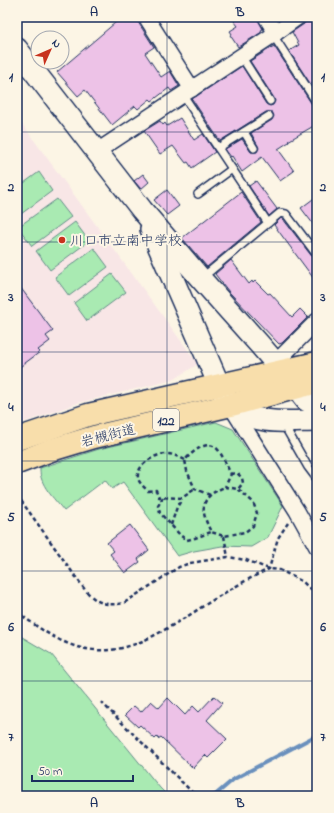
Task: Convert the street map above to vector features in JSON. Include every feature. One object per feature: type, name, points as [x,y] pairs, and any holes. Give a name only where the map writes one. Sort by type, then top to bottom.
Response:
[{"type":"highway","name":"岩槻街道","points":[[17,439],[88,415],[317,363]]},
{"type":"highway","name":"岩槻街道","points":[[17,463],[51,450],[94,437],[231,405],[312,394]]},
{"type":"street","points":[[146,17],[187,92]]},
{"type":"street","points":[[266,17],[275,34]]},
{"type":"street","points":[[96,152],[275,34],[298,17]]},
{"type":"street","points":[[17,49],[142,210],[276,365],[317,321]]},
{"type":"street","points":[[142,210],[219,385],[297,511],[317,547]]},
{"type":"street","points":[[231,405],[247,415],[264,420],[317,420]]},
{"type":"lane","points":[[275,34],[317,103]]},
{"type":"lane","points":[[241,56],[270,101]]},
{"type":"lane","points":[[187,92],[218,148],[268,223]]},
{"type":"lane","points":[[218,148],[269,116]]},
{"type":"lane","points":[[244,132],[254,148]]},
{"type":"lane","points":[[198,194],[232,169]]},
{"type":"lane","points":[[201,279],[280,213],[286,214],[317,255]]},
{"type":"lane","points":[[281,421],[308,467],[317,479]]},
{"type":"path","points":[[310,17],[317,27]]},
{"type":"path","points":[[185,460],[193,451],[204,446],[212,446],[218,450],[231,474]]},
{"type":"path","points":[[182,498],[159,497],[156,490],[148,490],[140,482],[138,477],[140,468],[148,460],[159,454],[176,456],[185,460]]},
{"type":"path","points":[[185,460],[187,471],[195,489],[210,495]]},
{"type":"path","points":[[231,474],[237,473],[242,478],[243,483],[238,489]]},
{"type":"path","points":[[225,487],[231,474]]},
{"type":"path","points":[[163,497],[158,506],[160,513],[181,536],[187,540],[211,532],[224,536],[245,532],[253,526],[257,512],[253,502],[238,489],[225,487],[215,491],[206,499],[203,511],[211,532]]},
{"type":"path","points":[[171,525],[177,506],[182,498],[195,489]]},
{"type":"path","points":[[17,495],[90,596],[97,601],[114,605],[124,603],[179,567],[190,563],[228,558],[246,560],[269,569],[280,570],[303,582],[317,596]]},
{"type":"path","points":[[17,612],[53,637],[68,644],[94,650],[122,648],[138,644],[160,633],[251,577],[269,569],[278,538],[297,511]]},
{"type":"path","points":[[224,536],[228,558]]},
{"type":"path","points":[[101,702],[196,796]]},
{"type":"shaded area","name":"川口市立南中学校","points":[[17,117],[198,364],[173,380],[78,403],[17,425]]},
{"type":"green space","points":[[39,172],[52,191],[17,217],[17,188]]},
{"type":"green space","points":[[57,199],[71,217],[32,246],[18,227]]},
{"type":"green space","points":[[75,222],[89,241],[50,270],[36,251]]},
{"type":"green space","points":[[94,248],[108,267],[69,296],[55,277]]},
{"type":"green space","points":[[112,274],[126,292],[87,321],[74,303]]},
{"type":"green space","points":[[216,422],[233,429],[283,506],[268,537],[251,547],[222,546],[177,556],[123,482],[112,489],[105,480],[64,511],[48,491],[40,474],[40,468],[99,449]]},
{"type":"green space","points":[[17,634],[51,654],[168,796],[17,796]]},
{"type":"building","points":[[122,17],[137,17],[138,22],[154,47],[145,53],[161,77],[170,71],[179,86],[171,91],[169,88],[152,101],[150,99],[138,109],[135,106],[112,125],[85,90],[78,96],[57,72],[59,70],[70,70],[70,61]]},
{"type":"building","points":[[231,17],[257,17],[263,29],[261,30],[262,32],[238,47],[230,35],[232,34],[230,31],[238,26]]},
{"type":"building","points":[[307,17],[317,17],[317,94],[289,51],[299,45],[292,32],[304,24]]},
{"type":"building","points":[[274,46],[313,106],[317,108],[317,124],[288,141],[289,142],[278,149],[294,171],[280,181],[262,157],[242,172],[232,156],[231,157],[225,149],[242,139],[251,152],[257,152],[259,148],[251,133],[272,120],[274,116],[272,112],[266,112],[220,141],[192,99],[242,66],[266,104],[270,106],[273,105],[275,101],[274,98],[250,61]]},
{"type":"building","points":[[180,118],[194,140],[203,134],[215,152],[192,168],[188,162],[186,163],[173,146],[160,154],[144,131],[160,121],[163,125],[165,123],[167,126]]},
{"type":"building","points":[[143,174],[149,182],[141,189],[134,181]]},
{"type":"building","points":[[256,181],[277,209],[269,216],[249,186]]},
{"type":"building","points":[[167,190],[179,206],[167,215],[154,200]]},
{"type":"building","points":[[241,192],[261,222],[207,267],[182,238]]},
{"type":"building","points":[[317,196],[317,229],[301,208]]},
{"type":"building","points":[[281,218],[317,263],[317,283],[274,225]]},
{"type":"building","points":[[231,260],[249,284],[252,281],[253,283],[255,281],[268,294],[270,293],[292,317],[300,309],[308,317],[282,343],[279,344],[229,292],[215,274]]},
{"type":"building","points":[[17,283],[53,331],[46,336],[50,341],[38,350],[40,352],[17,369]]},
{"type":"building","points":[[130,525],[149,550],[138,559],[140,562],[125,573],[110,554],[114,551],[107,543]]},
{"type":"building","points":[[214,696],[222,703],[207,720],[227,739],[208,758],[205,755],[193,768],[161,737],[158,739],[157,737],[155,739],[140,725],[138,727],[125,715],[134,706],[141,712],[151,701],[159,708],[168,698],[185,715],[193,706],[199,712]]},
{"type":"waterway","points":[[214,796],[234,779],[317,735]]},
{"type":"place","name":"川口市立南中学校","points":[[62,240]]}]
